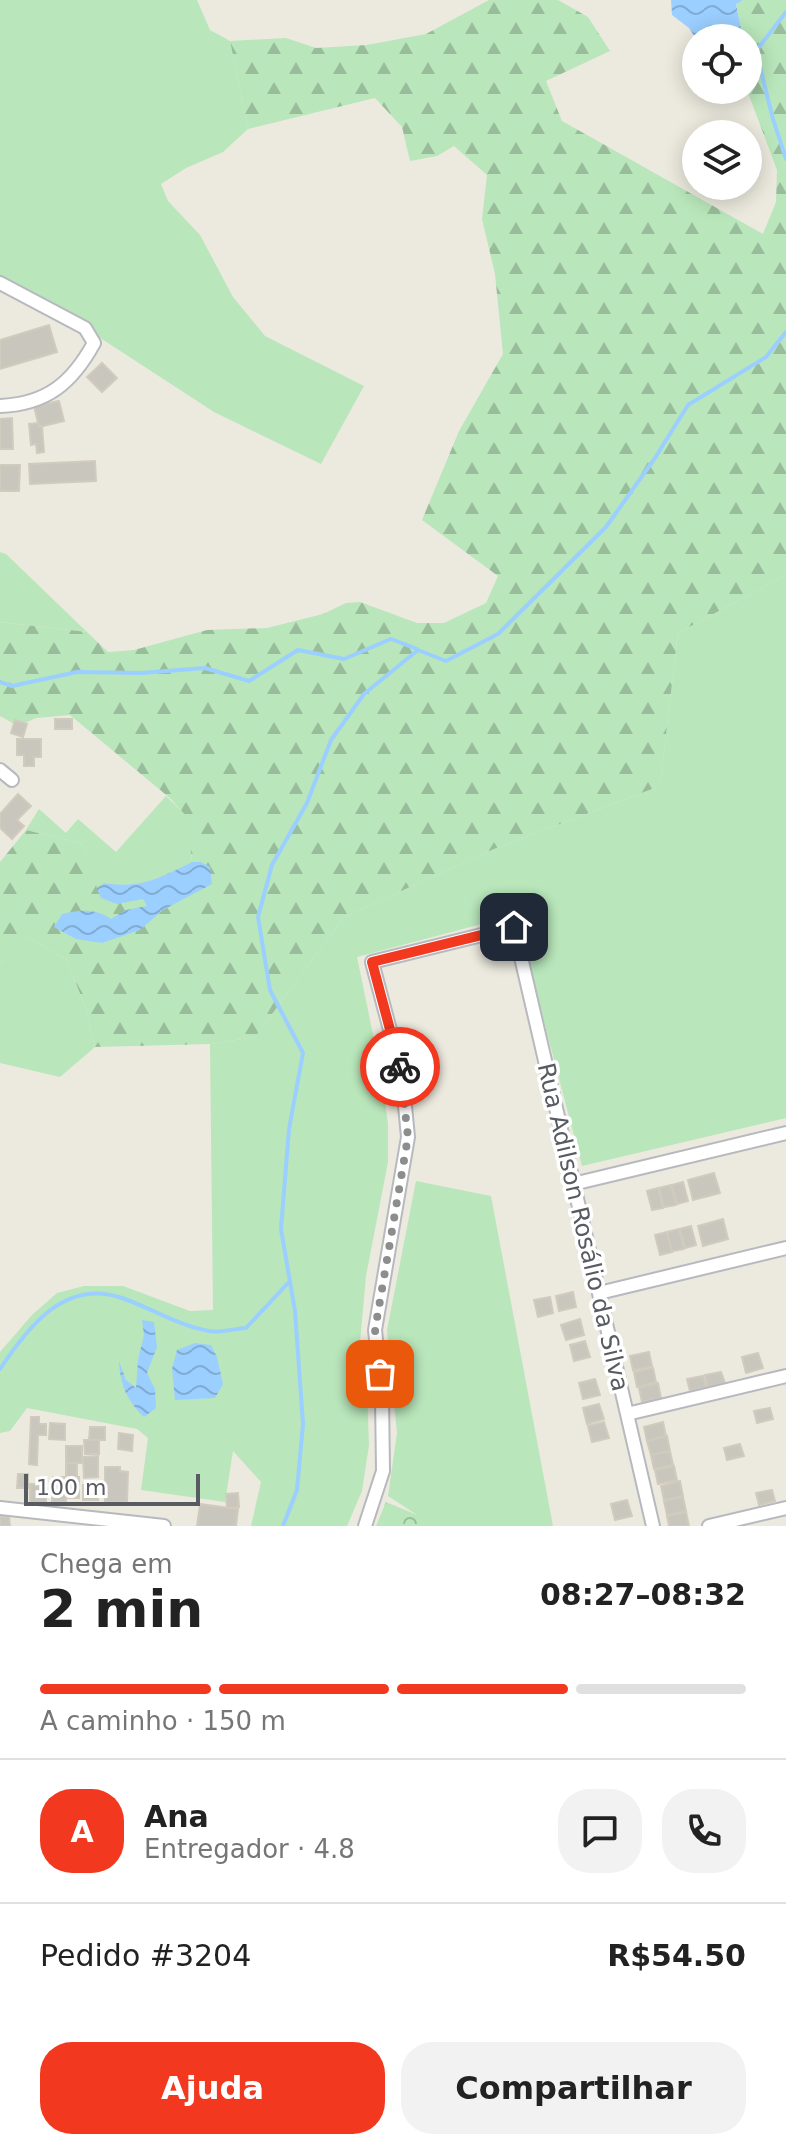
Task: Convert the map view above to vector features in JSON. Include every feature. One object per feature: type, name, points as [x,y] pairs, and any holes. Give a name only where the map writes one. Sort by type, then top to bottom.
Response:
[{"type":"street","points":[[0,283],[85,328],[94,343],[80,369],[59,388],[21,405],[0,406]]},
{"type":"street","points":[[0,770],[12,780]]},
{"type":"street","name":"Rua Adilson Rosálio da Silva","points":[[365,1526],[383,1471],[382,1396],[375,1330],[408,1137],[402,1075],[372,962],[514,927],[653,1526]]},
{"type":"street","points":[[573,1184],[786,1133]]},
{"type":"street","points":[[599,1293],[786,1248]]},
{"type":"street","points":[[627,1414],[786,1376]]},
{"type":"street","points":[[0,1508],[164,1526]]},
{"type":"street","points":[[709,1526],[786,1508]]},
{"type":"green space","points":[[0,0],[197,0],[210,30],[230,41],[248,129],[223,152],[186,168],[161,184],[168,201],[200,235],[233,297],[265,336],[364,386],[321,464],[214,412],[85,328],[0,283]]},
{"type":"green space","points":[[489,0],[558,0],[588,17],[610,51],[546,81],[562,121],[682,188],[682,200],[703,200],[763,234],[776,202],[777,170],[762,130],[762,120],[758,120],[752,104],[762,104],[762,24],[740,24],[736,3],[743,0],[786,0],[786,575],[678,633],[660,786],[494,849],[344,917],[255,1037],[210,1044],[95,1047],[86,1009],[67,960],[28,937],[0,964],[0,862],[26,830],[83,844],[97,888],[104,883],[140,883],[192,861],[187,817],[171,799],[70,715],[36,718],[18,726],[0,716],[0,622],[87,632],[108,652],[134,650],[207,630],[267,628],[323,614],[346,603],[360,602],[417,623],[444,623],[486,603],[498,576],[422,520],[459,431],[503,354],[495,274],[482,219],[487,175],[454,146],[437,156],[410,161],[402,127],[375,98],[248,129],[230,41],[286,38],[316,48],[367,45],[426,34]]},
{"type":"green space","points":[[0,552],[6,554],[87,632],[0,622]]},
{"type":"green space","points":[[786,575],[786,1118],[582,1166],[516,915],[357,957],[380,1068],[388,1124],[388,1162],[366,1276],[360,1342],[367,1390],[369,1445],[362,1491],[347,1526],[251,1526],[261,1482],[233,1451],[225,1502],[141,1490],[148,1438],[137,1429],[27,1408],[10,1431],[0,1433],[0,1352],[32,1315],[57,1293],[84,1286],[123,1286],[190,1311],[213,1310],[210,1044],[255,1037],[344,917],[494,849],[660,786],[678,633]]},
{"type":"green space","points":[[166,796],[188,817],[192,862],[150,881],[104,883],[97,889],[83,844],[26,830],[39,809],[66,833],[78,819],[116,852]]},
{"type":"green space","points":[[28,937],[67,960],[86,1009],[95,1047],[60,1077],[0,1063],[0,964]]},
{"type":"green space","points":[[416,1181],[491,1196],[553,1526],[421,1526],[417,1515],[388,1496],[397,1433],[387,1330]]},
{"type":"green space","points":[[386,1502],[422,1517],[424,1526],[376,1526]]},
{"type":"water","points":[[671,0],[743,0],[736,4],[740,24],[684,24],[672,15]]},
{"type":"water","points":[[192,862],[201,862],[210,867],[212,884],[163,910],[140,930],[102,943],[76,939],[54,927],[62,914],[87,911],[111,919],[126,910],[147,906],[143,899],[117,904],[101,898],[97,889],[104,883],[150,881]]},
{"type":"water","points":[[142,1320],[154,1322],[157,1347],[147,1373],[155,1389],[156,1408],[144,1417],[126,1392],[119,1361],[126,1380],[136,1388],[144,1335]]},
{"type":"water","points":[[195,1343],[211,1345],[223,1384],[215,1398],[175,1400],[172,1369],[177,1350]]},
{"type":"building","points":[[49,325],[57,352],[0,369],[0,340]]},
{"type":"building","points":[[102,363],[117,378],[102,392],[87,377]]},
{"type":"building","points":[[59,401],[64,421],[39,427],[34,406]]},
{"type":"building","points":[[12,418],[13,449],[0,449],[0,419]]},
{"type":"building","points":[[38,423],[39,427],[42,426],[44,452],[37,453],[36,444],[31,445],[29,424]]},
{"type":"building","points":[[95,461],[96,481],[30,484],[29,464]]},
{"type":"building","points":[[0,465],[20,465],[19,491],[0,491]]},
{"type":"building","points":[[55,719],[72,719],[72,729],[55,729]]},
{"type":"building","points":[[15,720],[27,724],[23,737],[11,733]]},
{"type":"building","points":[[17,739],[41,739],[41,757],[34,757],[34,766],[24,766],[24,755],[17,755]]},
{"type":"building","points":[[18,794],[31,806],[17,820],[24,826],[12,839],[0,828],[0,814]]},
{"type":"building","points":[[714,1173],[720,1193],[693,1200],[688,1180]]},
{"type":"building","points":[[683,1182],[688,1201],[677,1204],[672,1185]]},
{"type":"building","points":[[671,1185],[676,1205],[664,1207],[659,1188]]},
{"type":"building","points":[[658,1188],[663,1208],[652,1210],[647,1191]]},
{"type":"building","points":[[723,1219],[728,1239],[703,1246],[698,1226]]},
{"type":"building","points":[[691,1226],[696,1245],[685,1248],[680,1229]]},
{"type":"building","points":[[679,1229],[684,1249],[672,1251],[667,1232]]},
{"type":"building","points":[[667,1232],[672,1252],[660,1255],[655,1235]]},
{"type":"building","points":[[573,1292],[576,1307],[559,1311],[556,1296]]},
{"type":"building","points":[[550,1297],[553,1313],[538,1317],[534,1300]]},
{"type":"building","points":[[580,1319],[584,1335],[566,1340],[561,1325]]},
{"type":"building","points":[[585,1341],[590,1357],[574,1361],[570,1345]]},
{"type":"building","points":[[649,1352],[652,1366],[633,1370],[630,1356]]},
{"type":"building","points":[[758,1353],[763,1368],[746,1373],[742,1357]]},
{"type":"building","points":[[653,1368],[656,1382],[637,1387],[634,1372]]},
{"type":"building","points":[[721,1372],[725,1383],[708,1387],[705,1375]]},
{"type":"building","points":[[703,1376],[706,1387],[690,1391],[687,1379]]},
{"type":"building","points":[[595,1379],[600,1395],[583,1399],[579,1383]]},
{"type":"building","points":[[658,1383],[661,1398],[642,1402],[639,1388]]},
{"type":"building","points":[[599,1404],[604,1419],[587,1424],[583,1408]]},
{"type":"building","points":[[770,1408],[773,1419],[757,1423],[754,1411]]},
{"type":"building","points":[[31,1417],[39,1417],[39,1424],[46,1424],[46,1435],[38,1435],[37,1465],[29,1464]]},
{"type":"building","points":[[604,1422],[609,1438],[592,1442],[588,1426]]},
{"type":"building","points":[[663,1422],[666,1436],[647,1441],[644,1427]]},
{"type":"building","points":[[50,1423],[65,1424],[65,1440],[49,1439]]},
{"type":"building","points":[[90,1427],[105,1427],[105,1440],[89,1440]]},
{"type":"building","points":[[119,1433],[133,1435],[132,1451],[118,1449]]},
{"type":"building","points":[[667,1436],[670,1451],[651,1455],[647,1441]]},
{"type":"building","points":[[84,1440],[99,1440],[99,1454],[85,1454]]},
{"type":"building","points":[[740,1444],[744,1456],[727,1460],[724,1448]]},
{"type":"building","points":[[66,1446],[82,1446],[82,1463],[66,1463]]},
{"type":"building","points":[[670,1451],[673,1465],[654,1469],[651,1455]]},
{"type":"building","points":[[98,1456],[98,1477],[84,1478],[83,1457]]},
{"type":"building","points":[[66,1463],[77,1463],[77,1477],[66,1477]]},
{"type":"building","points":[[674,1466],[677,1480],[658,1484],[655,1470]]},
{"type":"building","points":[[105,1467],[120,1467],[120,1471],[128,1472],[127,1502],[105,1502]]},
{"type":"building","points":[[18,1474],[28,1474],[28,1488],[17,1488]]},
{"type":"building","points":[[53,1477],[66,1477],[66,1502],[52,1502]]},
{"type":"building","points":[[66,1477],[79,1477],[79,1498],[66,1498]]},
{"type":"building","points":[[680,1481],[683,1496],[664,1500],[661,1486]]},
{"type":"building","points":[[30,1484],[46,1484],[46,1507],[30,1507]]},
{"type":"building","points":[[83,1485],[98,1485],[98,1500],[83,1500]]},
{"type":"building","points":[[772,1490],[775,1501],[759,1505],[756,1493]]},
{"type":"building","points":[[238,1493],[239,1507],[227,1508],[226,1494]]},
{"type":"building","points":[[683,1497],[686,1511],[667,1515],[664,1501]]},
{"type":"building","points":[[627,1500],[632,1516],[615,1520],[611,1504]]},
{"type":"building","points":[[200,1504],[238,1509],[236,1526],[197,1526]]},
{"type":"building","points":[[686,1512],[689,1526],[669,1526],[667,1516]]},
{"type":"building","points":[[0,1517],[9,1517],[10,1526],[0,1526]]},
{"type":"waterway","points":[[786,12],[756,51],[786,159]]},
{"type":"waterway","points":[[283,1526],[297,1490],[303,1424],[295,1311],[281,1229],[289,1129],[303,1053],[270,990],[258,917],[272,865],[307,803],[331,740],[364,694],[418,650],[446,661],[498,634],[606,527],[688,405],[766,357],[786,332]]},
{"type":"waterway","points":[[0,682],[12,686],[77,672],[142,673],[205,668],[249,681],[298,650],[344,659],[391,639],[417,649]]},
{"type":"waterway","points":[[0,1369],[23,1337],[50,1310],[83,1295],[102,1294],[122,1298],[187,1325],[218,1332],[246,1328],[290,1281]]},
{"type":"way so far","points":[[380,1374],[375,1330],[408,1137],[400,1067]]},
{"type":"route","points":[[400,1067],[372,962],[514,927]]}]
